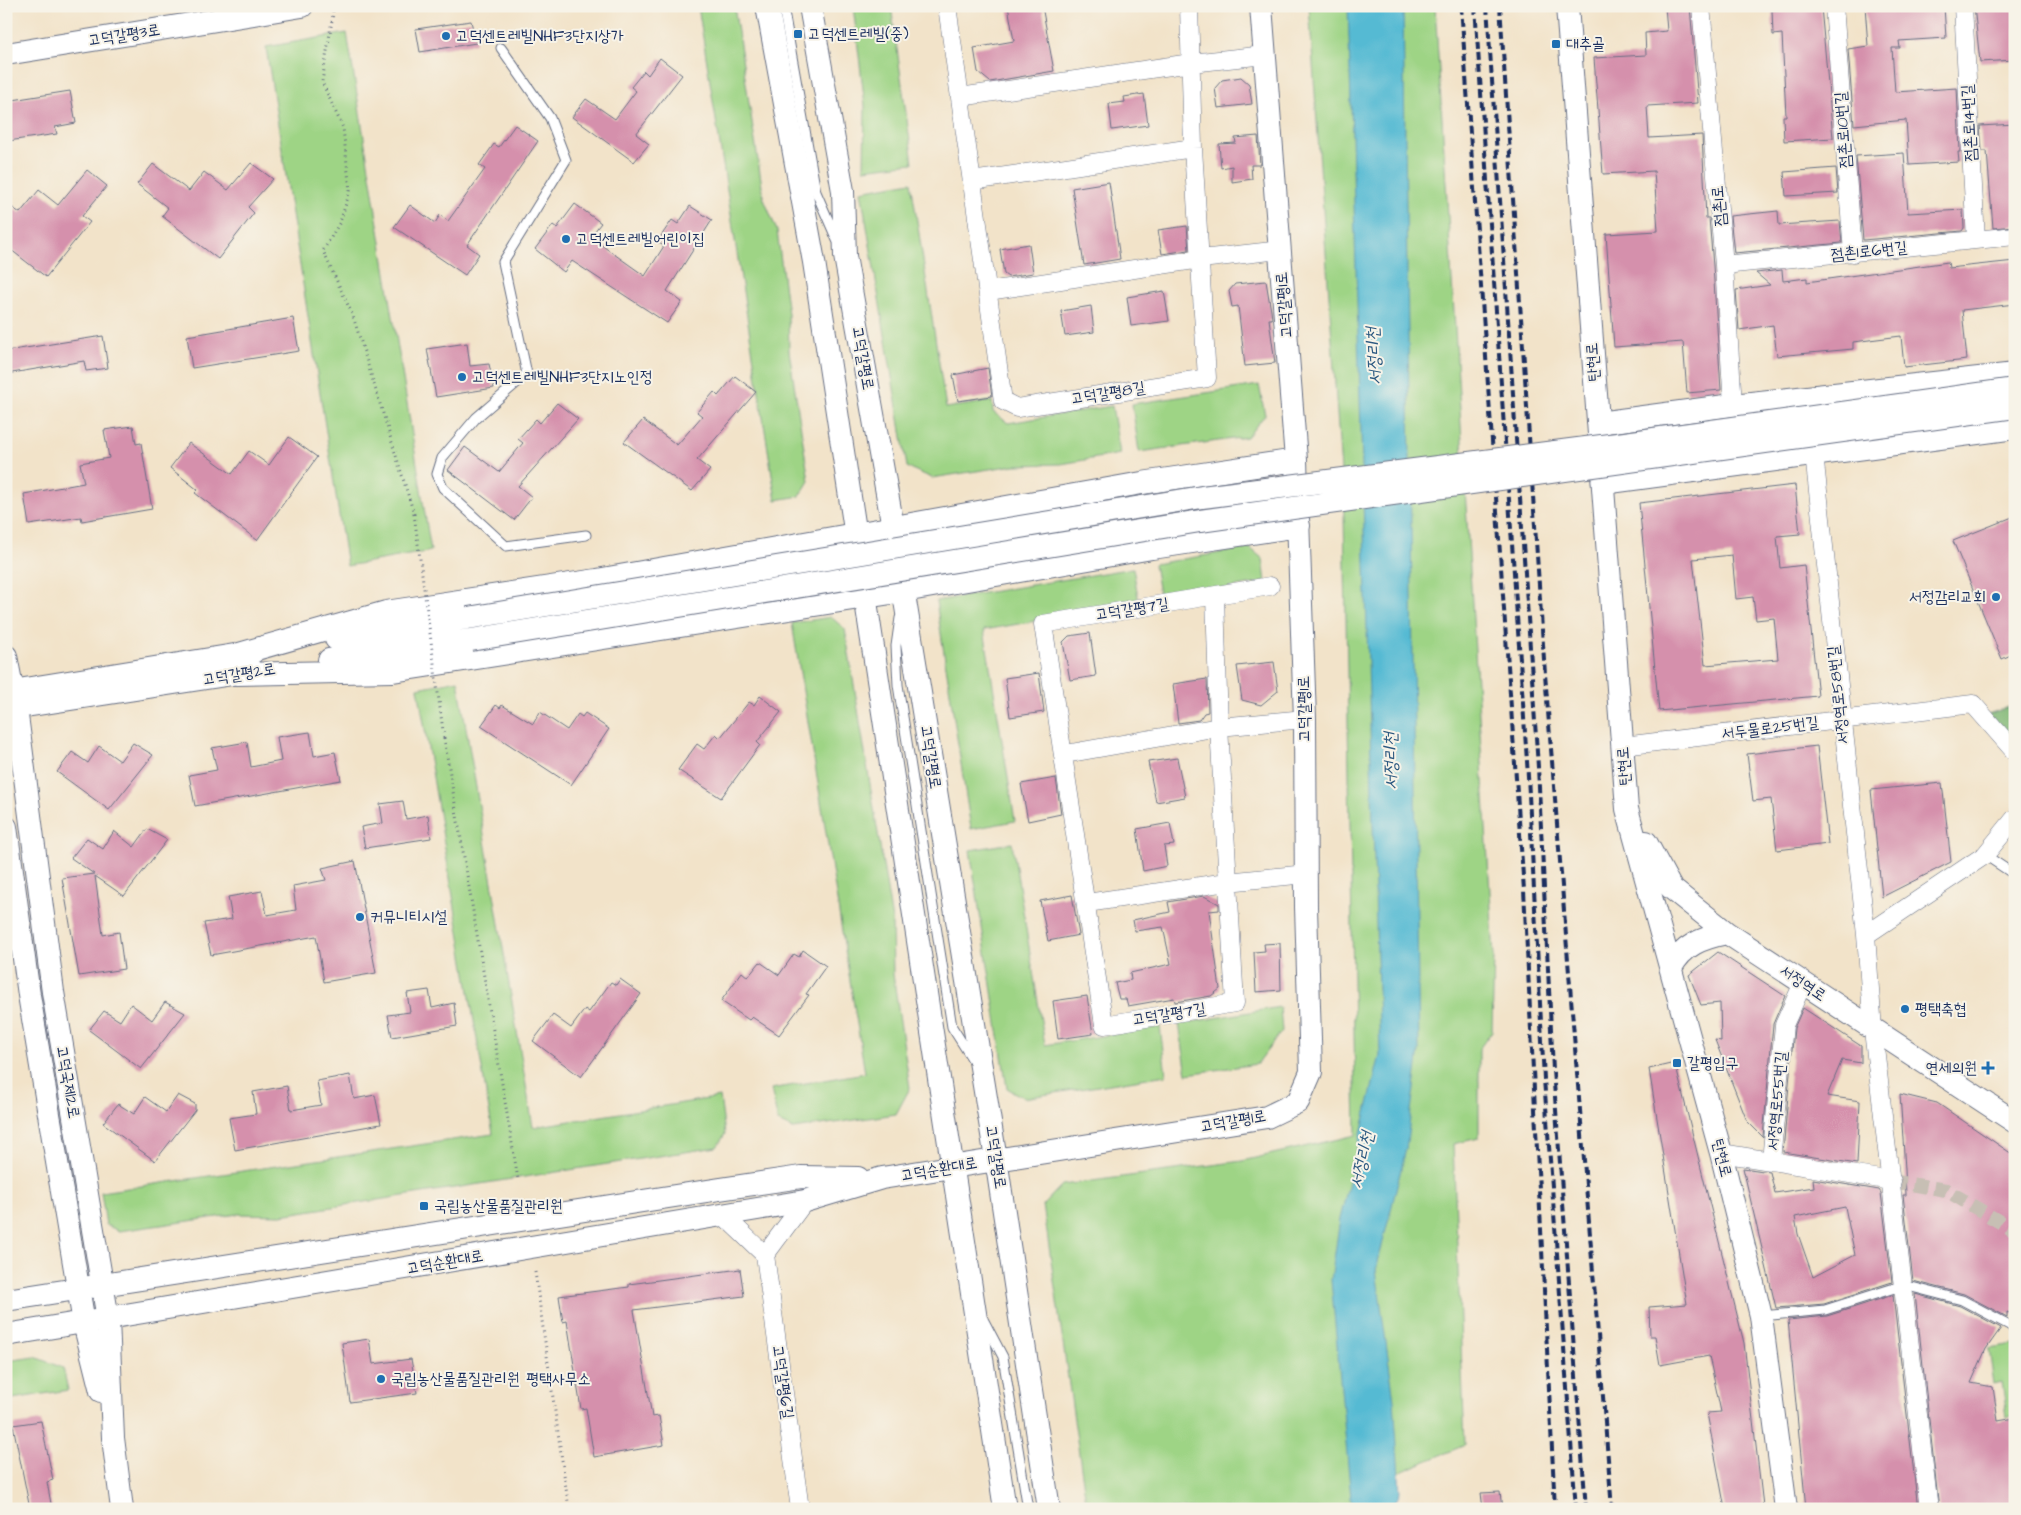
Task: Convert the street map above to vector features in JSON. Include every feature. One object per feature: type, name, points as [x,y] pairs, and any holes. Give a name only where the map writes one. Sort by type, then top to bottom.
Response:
[{"type":"street","name":"고덕갈평3로","points":[[6,54],[252,10],[302,6]]},
{"type":"street","name":"고덕갈평로","points":[[767,6],[814,262],[954,1166],[1004,1509]]},
{"type":"street","name":"고덕갈평로","points":[[810,6],[843,191],[845,256],[904,591],[983,1074],[1048,1509]]},
{"type":"street","name":"고덕갈평8길","points":[[947,6],[1004,401],[1017,408],[1207,378],[1193,148],[1189,6]]},
{"type":"street","name":"고덕갈평1로","points":[[996,1159],[1267,1117],[1298,1102],[1311,1072],[1306,874],[1305,719],[1296,460],[1261,6]]},
{"type":"street","name":"탄현로","points":[[1567,6],[1627,808],[1721,1153],[1761,1316],[1786,1509]]},
{"type":"street","name":"점촌1로","points":[[1701,6],[1724,265],[1733,405]]},
{"type":"street","name":"점촌로10번길","points":[[1834,6],[1853,253]]},
{"type":"street","name":"점촌로14번길","points":[[1963,6],[1976,240]]},
{"type":"street","points":[[960,97],[1191,63],[1265,55]]},
{"type":"street","points":[[972,181],[1193,148]]},
{"type":"street","name":"점촌1로6번길","points":[[1724,265],[2015,236]]},
{"type":"street","points":[[988,291],[1201,259],[1280,250]]},
{"type":"street","points":[[1598,423],[1733,405],[2015,374]]},
{"type":"street","name":"고덕갈평2로","points":[[10,700],[238,664],[468,618],[1202,497],[1625,443],[2015,389]]},
{"type":"street","name":"고덕갈평2로","points":[[238,664],[471,640],[1200,521],[2015,407]]},
{"type":"street","points":[[1603,483],[2015,428]]},
{"type":"street","name":"서정역로58번길","points":[[1814,454],[1841,720],[1866,935],[1873,1030],[1904,1285],[1928,1509]]},
{"type":"street","points":[[238,664],[386,612],[597,580],[1142,483],[1296,460]]},
{"type":"street","points":[[1142,483],[1152,548]]},
{"type":"street","points":[[238,664],[393,671],[904,591],[1152,548],[1299,526]]},
{"type":"street","points":[[1215,596],[1270,586]]},
{"type":"street","name":"고덕갈평7길","points":[[1215,596],[1219,727],[1235,1003],[1104,1024],[1065,754],[1043,624],[1215,596]]},
{"type":"street","name":"고덕국제2로","points":[[6,656],[41,993],[78,1289],[84,1323],[113,1438]]},
{"type":"street","name":"서두물로25번길","points":[[1623,746],[1973,704],[2015,752]]},
{"type":"street","points":[[1065,754],[1219,727],[1305,719]]},
{"type":"street","name":"서정역로","points":[[1627,808],[1671,888],[1727,933],[2015,1122]]},
{"type":"street","points":[[1866,935],[1985,855],[2015,818]]},
{"type":"street","name":"고덕국제2로","points":[[6,827],[103,1284],[108,1318],[113,1438],[122,1509]]},
{"type":"street","points":[[1087,903],[1227,882],[1306,874]]},
{"type":"street","points":[[1671,968],[1685,949],[1702,938],[1727,933]]},
{"type":"street","name":"서정역로55번길","points":[[1803,983],[1784,1025],[1771,1161],[1892,1182]]},
{"type":"street","points":[[1721,1153],[1771,1161]]},
{"type":"street","name":"고덕순환대로","points":[[6,1335],[805,1201],[882,1178],[996,1159]]},
{"type":"street","name":"고덕순환대로","points":[[6,1300],[801,1177],[882,1178]]},
{"type":"street","points":[[723,1215],[765,1254],[805,1201]]},
{"type":"street","name":"고덕갈평6길","points":[[765,1254],[800,1509]]},
{"type":"lane","points":[[783,6],[816,192],[845,256]]},
{"type":"lane","points":[[501,48],[550,118],[566,160],[503,262],[527,374],[476,418],[442,458],[437,474],[443,488],[506,546],[586,535]]},
{"type":"lane","points":[[1985,855],[2015,875]]},
{"type":"lane","points":[[1761,1316],[1825,1310],[1904,1285],[1962,1300],[2011,1326],[2015,1330]]},
{"type":"lane","points":[[973,1299],[1003,1357],[1028,1509]]},
{"type":"path","points":[[333,6],[334,14],[322,82],[343,128],[350,191],[340,222],[324,252],[353,316],[414,514],[444,738],[518,1179]]},
{"type":"path","points":[[535,1272],[569,1509]]},
{"type":"green space","points":[[698,6],[734,6],[764,199],[777,231],[788,314],[789,351],[809,481],[800,496],[776,500]]},
{"type":"green space","points":[[853,6],[891,6],[913,163],[864,169],[865,106]]},
{"type":"green space","points":[[1309,6],[1435,6],[1494,957],[1492,1031],[1479,1049],[1479,1138],[1453,1144],[1465,1445],[1365,1487],[1367,1509],[1087,1509],[1043,1205],[1062,1185],[1242,1161],[1356,1135],[1344,515]]},
{"type":"green space","points":[[347,33],[431,551],[347,566],[266,47]]},
{"type":"green space","points":[[911,182],[946,408],[992,401],[993,412],[1008,423],[1112,406],[1120,454],[1061,464],[1015,465],[932,478],[907,467],[861,191]]},
{"type":"green space","points":[[1259,385],[1265,415],[1247,437],[1139,452],[1132,404]]},
{"type":"green space","points":[[1250,548],[1263,559],[1266,582],[1160,600],[1154,564]]},
{"type":"green space","points":[[1133,568],[1139,603],[984,630],[1015,821],[971,829],[936,601]]},
{"type":"green space","points":[[831,617],[845,629],[892,920],[893,974],[910,1088],[896,1114],[793,1129],[778,1122],[771,1089],[865,1073],[792,623]]},
{"type":"green space","points":[[458,680],[533,1127],[720,1097],[725,1134],[717,1147],[281,1215],[238,1214],[119,1231],[106,1225],[101,1192],[493,1134],[418,688]]},
{"type":"green space","points":[[2015,705],[2015,745],[1988,714]]},
{"type":"green space","points":[[1012,843],[1045,1045],[1160,1027],[1166,1075],[1024,1098],[1007,1088],[970,850]]},
{"type":"green space","points":[[1280,1007],[1282,1031],[1257,1064],[1187,1074],[1179,1024]]},
{"type":"green space","points":[[2015,1345],[2015,1416],[2007,1417],[2002,1382],[1994,1384],[1989,1349]]},
{"type":"green space","points":[[35,1357],[63,1368],[68,1390],[6,1400],[6,1361]]},
{"type":"water","name":"서정리천","points":[[1348,6],[1403,6],[1419,1050],[1406,1149],[1376,1270],[1394,1400],[1400,1493],[1392,1509],[1352,1509],[1331,1280],[1340,1219],[1380,1055]]},
{"type":"building","points":[[1008,6],[1042,6],[1054,71],[990,82],[978,72],[974,48],[1014,41]]},
{"type":"building","points":[[1665,6],[1690,6],[1698,103],[1647,106],[1649,138],[1702,135],[1706,218],[1709,218],[1721,390],[1687,393],[1683,342],[1614,347],[1606,234],[1658,231],[1654,171],[1603,174],[1594,58],[1646,55],[1645,33],[1667,31]]},
{"type":"building","points":[[1865,6],[1944,6],[1946,38],[1899,41],[1900,48],[1892,48],[1895,92],[1957,88],[1959,162],[1909,165],[1906,120],[1854,125],[1848,49],[1868,46]]},
{"type":"building","points":[[1974,6],[2015,6],[2015,60],[1980,62]]},
{"type":"building","points":[[1821,7],[1833,138],[1784,141],[1783,116],[1786,116],[1782,34],[1773,35],[1772,10]]},
{"type":"building","name":"고덕센트레빌NHF3단지상가","points":[[471,21],[476,43],[420,52],[416,29]]},
{"type":"building","points":[[660,58],[682,75],[636,134],[649,144],[634,162],[572,117],[586,99],[615,119],[636,91],[631,87],[644,71],[648,75]]},
{"type":"building","points":[[1241,77],[1249,84],[1252,104],[1218,108],[1215,88],[1222,80]]},
{"type":"building","points":[[70,91],[76,123],[55,127],[57,134],[8,141],[6,101]]},
{"type":"building","points":[[1144,94],[1148,125],[1112,130],[1109,104],[1125,102],[1124,97]]},
{"type":"building","points":[[2015,124],[2015,226],[1993,228],[1987,151],[1982,151],[1980,126]]},
{"type":"building","points":[[515,125],[538,141],[467,245],[479,254],[465,275],[394,227],[410,205],[435,223],[440,215],[448,221],[485,169],[479,165],[494,144],[499,147]]},
{"type":"building","points":[[1258,136],[1260,165],[1251,165],[1252,179],[1232,182],[1232,166],[1221,168],[1219,144],[1236,143],[1235,138]]},
{"type":"building","points":[[1904,153],[1908,213],[1963,210],[1964,228],[1962,231],[1863,240],[1856,156]]},
{"type":"building","points":[[251,163],[273,179],[248,207],[254,213],[218,259],[162,216],[168,208],[137,184],[153,164],[189,191],[204,172],[228,190]]},
{"type":"building","points":[[1836,168],[1838,193],[1786,196],[1784,172]]},
{"type":"building","points":[[87,170],[107,186],[82,216],[90,222],[46,277],[6,246],[6,203],[20,213],[39,190],[58,205]]},
{"type":"building","points":[[1109,182],[1120,259],[1084,265],[1072,188]]},
{"type":"building","points":[[575,204],[601,223],[590,237],[645,276],[664,246],[657,242],[672,220],[678,224],[690,206],[712,220],[667,291],[682,302],[667,323],[572,261],[564,272],[535,249],[553,225],[557,228]]},
{"type":"building","points":[[1778,211],[1779,225],[1840,221],[1842,243],[1734,253],[1730,216]]},
{"type":"building","points":[[1187,226],[1189,250],[1162,254],[1158,230]]},
{"type":"building","points":[[1029,244],[1033,273],[1008,277],[1004,274],[1000,249]]},
{"type":"building","points":[[2015,261],[2015,304],[1962,310],[1967,360],[1904,367],[1901,336],[1853,342],[1853,349],[1777,356],[1773,325],[1739,330],[1736,290],[1770,285],[1756,273],[1782,270],[1783,281],[1807,278],[1807,282],[1948,262],[1949,268]]},
{"type":"building","points":[[1266,281],[1272,319],[1269,319],[1275,363],[1245,366],[1238,306],[1232,307],[1229,291],[1235,284]]},
{"type":"building","points":[[1164,291],[1169,321],[1131,326],[1127,297]]},
{"type":"building","points":[[1091,306],[1094,332],[1065,336],[1061,311]]},
{"type":"building","points":[[293,318],[299,351],[192,368],[187,336]]},
{"type":"building","points":[[103,336],[108,368],[86,371],[84,361],[6,374],[6,351]]},
{"type":"building","name":"고덕센트레빌NHF3단지노인정","points":[[467,343],[470,366],[489,364],[494,388],[436,397],[427,349]]},
{"type":"building","points":[[988,368],[992,396],[958,401],[953,375]]},
{"type":"building","points":[[735,376],[756,392],[697,460],[710,470],[692,491],[624,442],[643,420],[677,445],[702,416],[697,412],[714,392],[718,396]]},
{"type":"building","points":[[557,403],[578,419],[518,486],[532,497],[514,520],[448,470],[465,447],[499,472],[523,443],[518,439],[536,419],[540,423]]},
{"type":"building","points":[[133,426],[136,444],[141,443],[152,509],[82,521],[81,517],[29,525],[24,494],[84,483],[80,463],[109,458],[104,430]]},
{"type":"building","points":[[289,437],[317,457],[257,540],[195,493],[198,490],[170,468],[189,443],[232,474],[249,451],[269,465]]},
{"type":"building","points":[[1795,485],[1800,534],[1777,536],[1780,568],[1804,565],[1818,696],[1659,711],[1639,503]],"holes":[[[1732,555],[1736,599],[1753,597],[1756,620],[1774,618],[1778,659],[1705,665],[1693,559]]]},
{"type":"building","name":"서정감리교회","points":[[2015,516],[2015,653],[2002,659],[1953,541]]},
{"type":"building","points":[[1090,633],[1096,676],[1070,680],[1063,642],[1069,636]]},
{"type":"building","points":[[1274,662],[1278,691],[1261,705],[1242,700],[1237,666]]},
{"type":"building","points":[[1039,673],[1044,712],[1010,717],[1005,678]]},
{"type":"building","points":[[1207,679],[1208,712],[1204,713],[1199,720],[1178,723],[1173,684]]},
{"type":"building","points":[[760,696],[781,712],[757,742],[760,745],[721,798],[678,770],[697,744],[704,749],[716,734],[720,738],[749,702],[754,705]]},
{"type":"building","points":[[496,705],[500,708],[502,705],[533,724],[540,712],[567,730],[578,714],[582,717],[585,713],[609,729],[571,785],[481,726]]},
{"type":"building","points":[[310,732],[314,756],[335,752],[341,780],[195,806],[189,775],[217,770],[212,748],[247,742],[251,767],[281,761],[277,737]]},
{"type":"building","points":[[133,743],[153,755],[109,810],[57,772],[72,752],[88,763],[99,746],[120,761]]},
{"type":"building","points":[[1817,746],[1828,844],[1777,850],[1771,799],[1753,801],[1747,754]]},
{"type":"building","points":[[1177,758],[1185,797],[1156,802],[1148,762]]},
{"type":"building","points":[[1056,778],[1061,814],[1028,821],[1021,784]]},
{"type":"building","points":[[1942,783],[1951,862],[1882,897],[1871,790]]},
{"type":"building","points":[[403,801],[406,819],[428,815],[431,838],[365,848],[361,827],[383,823],[380,804]]},
{"type":"building","points":[[1170,823],[1174,845],[1164,846],[1167,866],[1143,871],[1137,829]]},
{"type":"building","points":[[147,829],[167,840],[124,896],[95,876],[103,935],[119,932],[124,969],[79,976],[62,878],[94,874],[71,858],[87,838],[103,849],[114,831],[134,847]]},
{"type":"building","points":[[355,861],[376,973],[324,982],[316,936],[211,955],[204,923],[232,919],[228,897],[262,891],[267,915],[296,910],[293,886],[326,880],[322,868]]},
{"type":"building","points":[[1072,895],[1079,935],[1048,941],[1040,901]]},
{"type":"building","points":[[1204,896],[1219,904],[1219,910],[1209,911],[1220,989],[1211,996],[1175,1002],[1174,998],[1128,1006],[1126,999],[1119,999],[1115,983],[1131,980],[1130,973],[1171,964],[1163,927],[1135,931],[1133,920],[1170,912],[1168,902]]},
{"type":"building","points":[[1280,943],[1281,990],[1256,992],[1254,952],[1265,951],[1264,944]]},
{"type":"building","points":[[803,950],[826,966],[806,994],[809,995],[779,1035],[752,1017],[749,1020],[721,1001],[742,972],[748,977],[760,962],[779,975],[794,954],[799,957]]},
{"type":"building","points":[[1718,952],[1785,996],[1773,1024],[1763,1137],[1747,1121],[1715,1040],[1721,1041],[1720,1003],[1701,1005],[1689,975]]},
{"type":"building","points":[[620,979],[641,994],[581,1077],[533,1041],[553,1015],[571,1028],[585,1009],[589,1012],[611,982],[616,985]]},
{"type":"building","points":[[429,990],[432,1008],[454,1003],[457,1026],[392,1037],[388,1015],[410,1012],[407,993]]},
{"type":"building","points":[[1087,996],[1093,1034],[1058,1039],[1053,1001]]},
{"type":"building","points":[[165,1002],[185,1013],[141,1069],[89,1030],[104,1011],[120,1021],[131,1004],[152,1020]]},
{"type":"building","points":[[1803,1008],[1861,1046],[1861,1063],[1842,1060],[1827,1096],[1860,1101],[1857,1164],[1783,1152],[1794,1028]]},
{"type":"building","points":[[1675,1063],[1744,1343],[1763,1506],[1725,1509],[1707,1413],[1721,1412],[1709,1356],[1660,1365],[1655,1336],[1650,1336],[1649,1307],[1687,1304],[1649,1069]]},
{"type":"building","points":[[350,1075],[354,1099],[375,1095],[381,1124],[235,1150],[229,1118],[256,1114],[253,1092],[287,1086],[291,1110],[321,1105],[317,1081]]},
{"type":"building","points":[[1900,1094],[1937,1103],[2015,1156],[2015,1315],[2007,1312],[2007,1317],[1964,1294],[1913,1281],[1903,1195],[1906,1195]]},
{"type":"building","points":[[178,1095],[195,1104],[195,1110],[155,1161],[103,1123],[118,1104],[134,1114],[145,1097],[166,1112]]},
{"type":"building","points":[[1743,1168],[1770,1172],[1775,1193],[1814,1187],[1813,1179],[1879,1190],[1881,1193],[1892,1282],[1824,1304],[1776,1308]],"holes":[[[1845,1207],[1855,1255],[1813,1277],[1798,1234],[1795,1217]]]},
{"type":"building","points":[[740,1269],[744,1296],[634,1310],[652,1417],[659,1416],[664,1445],[594,1457],[586,1408],[581,1409],[567,1321],[563,1322],[559,1296],[629,1287],[629,1284]]},
{"type":"building","points":[[1915,1294],[1960,1306],[2001,1328],[1986,1349],[1971,1383],[1993,1387],[1998,1421],[2015,1418],[2015,1509],[1939,1509]]},
{"type":"building","points":[[1893,1295],[1918,1509],[1806,1509],[1788,1320],[1827,1316]]},
{"type":"building","name":"국립농산물품질관리원 평택사무소","points":[[369,1339],[373,1364],[411,1359],[417,1393],[350,1402],[342,1343]]},
{"type":"building","points":[[41,1421],[53,1480],[47,1482],[52,1509],[30,1509],[13,1425]]},
{"type":"building","points":[[1500,1492],[1502,1509],[1483,1509],[1481,1493]]},
{"type":"tunnel","points":[[1892,1181],[1946,1190],[2015,1231]]},
{"type":"railway","points":[[1461,6],[1524,890],[1555,1509]]},
{"type":"railway","points":[[1475,6],[1528,776],[1544,1079],[1576,1509]]},
{"type":"railway","points":[[1487,6],[1538,767],[1553,1070],[1586,1509]]},
{"type":"railway","points":[[1500,6],[1545,674],[1612,1509]]},
{"type":"place","name":"고덕센트레빌(중)","points":[[798,34]]},
{"type":"place","name":"고덕센트레빌NHF3단지상가","points":[[446,36]]},
{"type":"place","name":"대추골","points":[[1556,44]]},
{"type":"place","name":"고덕센트레빌어린이집","points":[[566,239]]},
{"type":"place","name":"고덕센트레빌NHF3단지노인정","points":[[462,377]]},
{"type":"place","name":"서정감리교회","points":[[1996,597]]},
{"type":"place","name":"커뮤니티시설","points":[[360,917]]},
{"type":"place","name":"평택축협","points":[[1905,1009]]},
{"type":"place","name":"갈평입구","points":[[1677,1063]]},
{"type":"place","name":"연세의원","points":[[1988,1068]]},
{"type":"place","name":"국립농산물품질관리원","points":[[424,1206]]},
{"type":"place","name":"국립농산물품질관리원 평택사무소","points":[[381,1379]]}]
